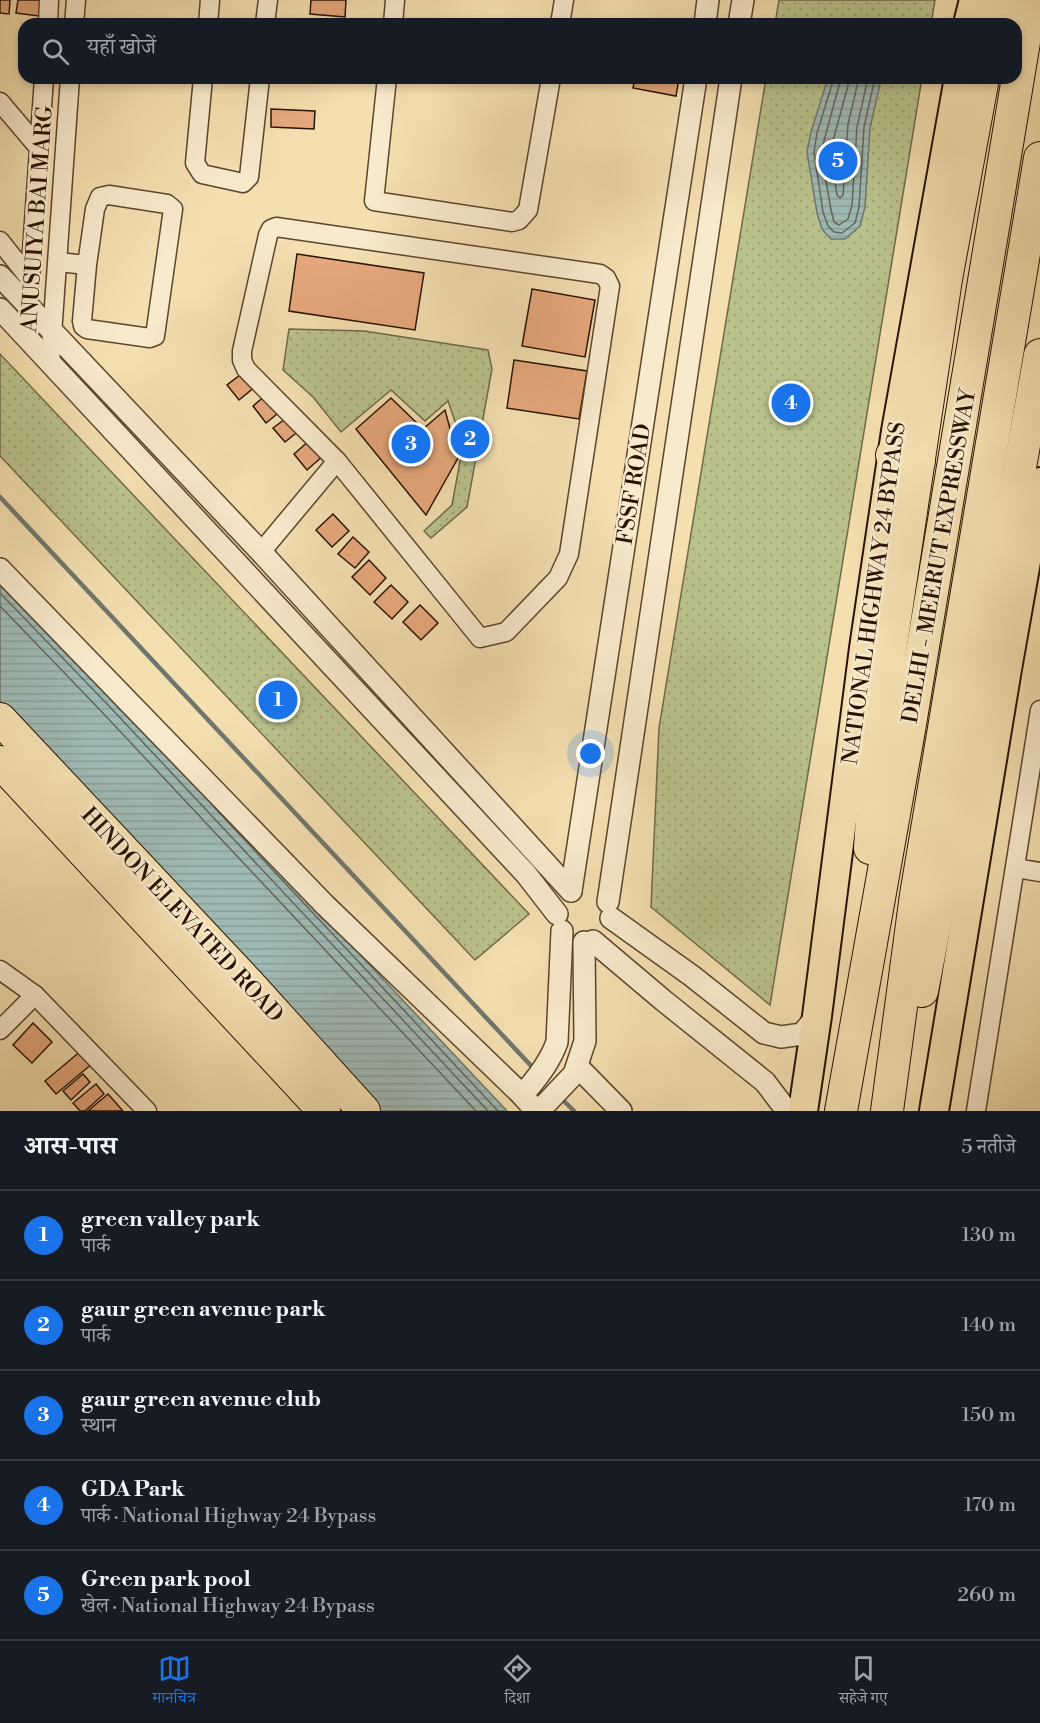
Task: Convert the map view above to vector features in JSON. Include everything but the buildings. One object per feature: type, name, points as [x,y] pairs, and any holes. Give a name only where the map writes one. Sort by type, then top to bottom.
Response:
[{"type":"highway","points":[[969,18],[972,0]]},
{"type":"highway","points":[[999,18],[1004,0]]},
{"type":"highway","name":"DELHI - MEERUT EXPRESSWAY","points":[[1022,54],[1031,0]]},
{"type":"highway","name":"NATIONAL HIGHWAY 24 BYPASS","points":[[803,1111],[864,648],[905,458],[958,84]]},
{"type":"highway","points":[[859,1000],[876,760],[905,458],[946,279],[982,84]]},
{"type":"highway","name":"DELHI - MEERUT EXPRESSWAY","points":[[840,1111],[911,719],[1017,84]]},
{"type":"highway","name":"DELHI - MEERUT EXPRESSWAY","points":[[887,1108],[916,895],[1040,158]]},
{"type":"highway","points":[[933,1111],[1033,473],[1040,355]]},
{"type":"highway","points":[[887,1108],[925,984],[1033,473]]},
{"type":"highway","name":"HINDON ELEVATED ROAD","points":[[0,719],[249,984],[364,1111]]},
{"type":"highway","name":"HINDON ELEVATED ROAD","points":[[0,762],[324,1111]]},
{"type":"street","points":[[48,18],[49,0]]},
{"type":"street","points":[[74,18],[76,0]]},
{"type":"street","points":[[208,18],[210,0]]},
{"type":"street","points":[[266,18],[268,0]]},
{"type":"street","points":[[394,18],[395,0]]},
{"type":"street","points":[[561,18],[564,0]]},
{"type":"street","points":[[706,18],[708,0]]},
{"type":"street","points":[[740,18],[743,0]]},
{"type":"street","name":"ANUSUIYA BAI MARG","points":[[26,337],[44,84]]},
{"type":"street","name":"ANUSUIYA BAI MARG","points":[[50,363],[70,84]]},
{"type":"street","points":[[202,84],[195,163],[202,174],[243,183],[249,177],[259,84]]},
{"type":"street","points":[[386,84],[374,201],[512,222],[519,220],[528,210],[550,84]]},
{"type":"street","name":"FSSF ROAD","points":[[571,891],[695,84]]},
{"type":"street","points":[[0,309],[526,874],[559,922],[576,941],[589,941],[607,930],[730,84]]},
{"type":"street","points":[[0,102],[39,148]]},
{"type":"street","points":[[109,195],[167,204],[173,209],[155,336],[150,338],[83,326],[87,265],[95,209],[100,197],[109,195]]},
{"type":"street","points":[[281,228],[376,241],[600,274],[606,278],[610,286],[569,554],[558,578],[506,632],[480,638],[337,461],[246,369],[242,360],[242,351],[271,230],[281,228]]},
{"type":"street","points":[[0,241],[30,279]]},
{"type":"street","points":[[58,262],[87,265]]},
{"type":"street","points":[[0,276],[261,552],[571,891]]},
{"type":"street","points":[[261,552],[337,461]]},
{"type":"street","points":[[0,569],[325,905],[526,1090],[542,1108],[576,1071],[585,1041],[589,941]]},
{"type":"street","points":[[976,1111],[1040,715]]},
{"type":"street","points":[[1015,868],[1040,872]]},
{"type":"street","points":[[526,1090],[553,1054],[557,1042],[559,905],[563,897],[571,891],[589,888],[597,891],[609,910],[764,1033],[781,1037],[802,1034],[817,1017]]},
{"type":"street","points":[[589,941],[765,1082],[787,1111]]},
{"type":"street","points":[[0,970],[35,995],[147,1111]]},
{"type":"street","points":[[0,1030],[35,995]]},
{"type":"street","points":[[576,1071],[621,1111]]},
{"type":"green space","points":[[779,0],[935,0],[932,18],[776,18]]},
{"type":"green space","points":[[765,84],[921,84],[770,1005],[651,907],[659,728]]},
{"type":"green space","points":[[289,329],[364,331],[488,350],[492,369],[467,507],[431,538],[424,531],[452,505],[463,445],[448,401],[425,421],[391,390],[341,432],[313,397],[283,370]]},
{"type":"green space","points":[[0,354],[529,914],[475,960],[0,456]]},
{"type":"water","points":[[826,84],[880,84],[870,128],[865,207],[860,226],[845,239],[831,239],[822,229],[817,213],[807,152]]},
{"type":"water","points":[[0,574],[507,1111],[358,1111],[0,734]]},
{"type":"waterway","points":[[0,497],[535,1070]]},
{"type":"waterway","points":[[561,1098],[574,1111]]},
{"type":"place","name":"Green park pool","points":[[838,161]]},
{"type":"place","name":"GDA Park","points":[[791,403]]},
{"type":"place","name":"gaur green avenue park","points":[[470,439]]},
{"type":"place","name":"gaur green avenue club","points":[[411,444]]},
{"type":"place","name":"green valley park","points":[[278,700]]}]
